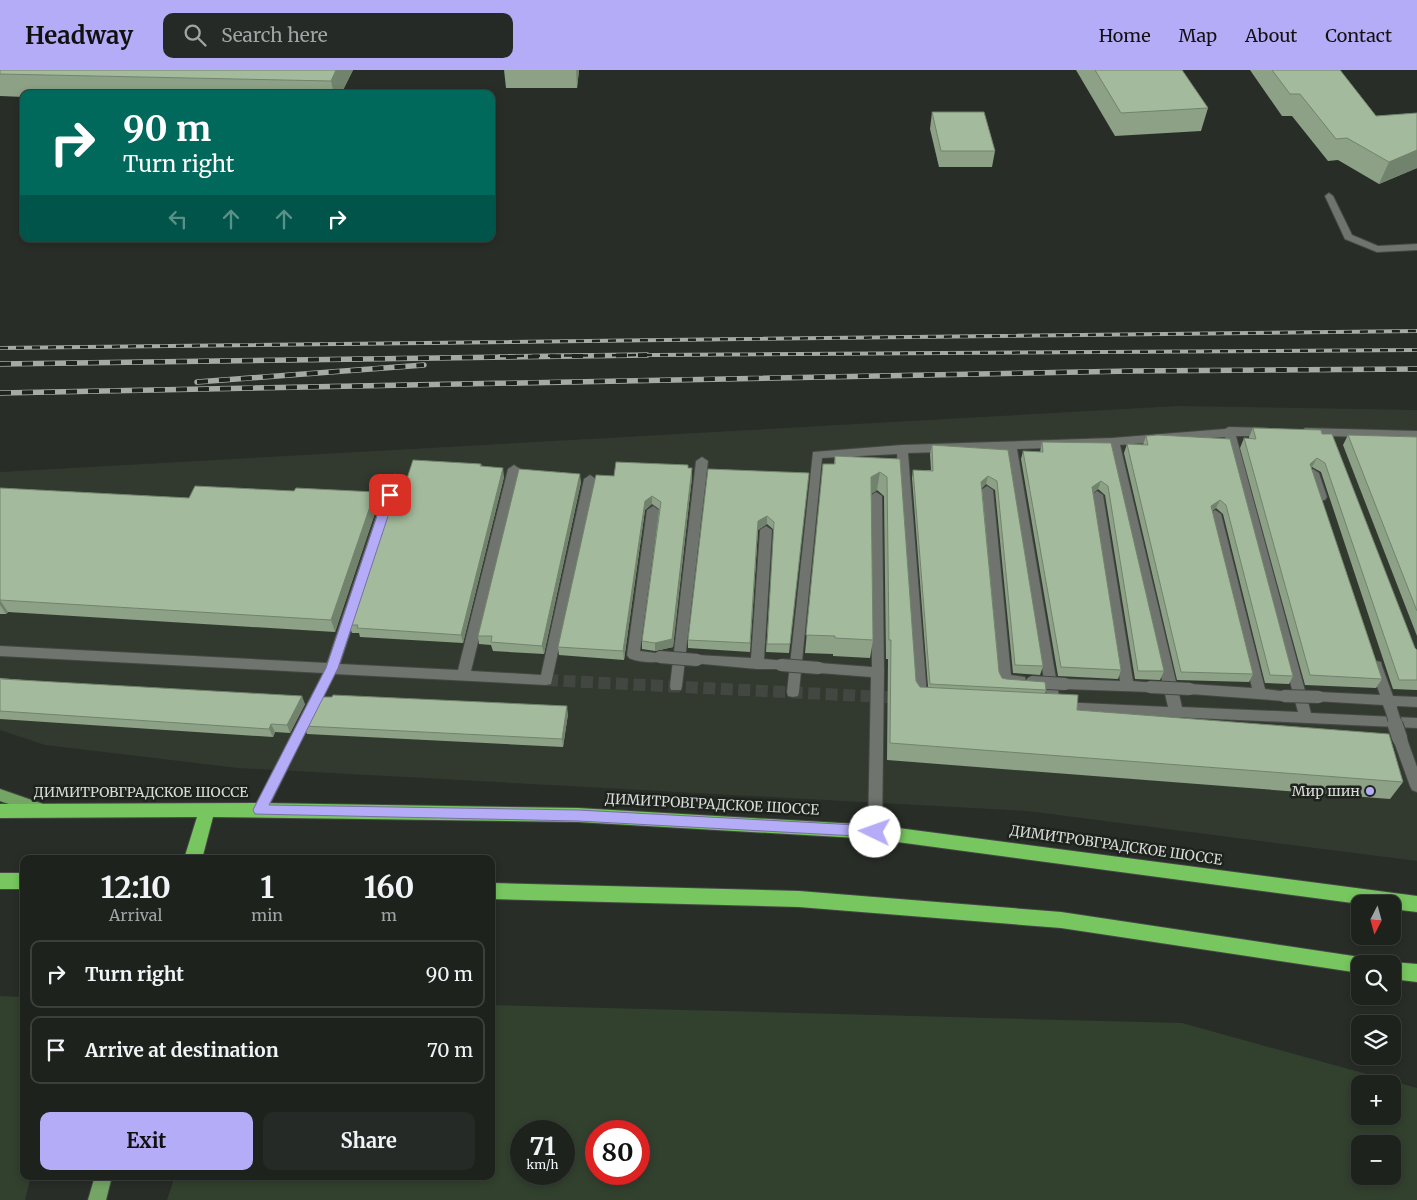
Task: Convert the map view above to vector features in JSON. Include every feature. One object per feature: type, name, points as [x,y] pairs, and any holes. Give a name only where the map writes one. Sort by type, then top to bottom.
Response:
[{"type":"highway","points":[[194,855],[207,810]]},
{"type":"highway","name":"ДИМИТРОВГРАДСКОЕ ШОССЕ","points":[[0,811],[260,810],[578,815],[875,832],[1417,904]]},
{"type":"highway","points":[[0,881],[20,881]]},
{"type":"highway","points":[[495,891],[799,899],[1061,920],[1351,964]]},
{"type":"highway","points":[[1401,971],[1417,974]]},
{"type":"main road","points":[[0,795],[46,811]]},
{"type":"main road","points":[[97,1200],[103,1180]]},
{"type":"lane","points":[[1329,196],[1348,237],[1377,249],[1417,246]]},
{"type":"lane","points":[[793,692],[817,455],[902,448],[1114,442],[1229,431],[1275,432]]},
{"type":"lane","points":[[1229,431],[1306,719]]},
{"type":"lane","points":[[1294,432],[1333,437],[1417,434]]},
{"type":"lane","points":[[1114,442],[1176,711]]},
{"type":"lane","points":[[1011,445],[1049,706],[1417,723]]},
{"type":"lane","points":[[902,448],[921,699],[940,700]]},
{"type":"lane","points":[[676,686],[702,461]]},
{"type":"lane","points":[[463,676],[514,469]]},
{"type":"lane","points":[[1313,473],[1325,511]]},
{"type":"lane","points":[[260,810],[332,668],[396,478]]},
{"type":"lane","points":[[0,651],[546,680],[590,479]]},
{"type":"lane","points":[[987,490],[1005,680],[1319,697],[1389,705],[1413,702]]},
{"type":"lane","points":[[1097,495],[1127,687]]},
{"type":"lane","points":[[875,832],[878,672],[876,496]]},
{"type":"lane","points":[[654,510],[632,655],[878,672]]},
{"type":"lane","points":[[1215,514],[1260,694]]},
{"type":"lane","points":[[757,664],[766,530]]},
{"type":"lane","points":[[1372,654],[1417,786]]},
{"type":"shaded area","points":[[1178,406],[1417,410],[1417,861],[1027,811],[238,768],[45,745],[0,730],[0,472]]},
{"type":"shaded area","points":[[0,996],[20,997],[20,1180],[30,1180],[25,1200],[0,1200]]},
{"type":"shaded area","points":[[495,1005],[1182,1023],[1370,1075],[1351,1075],[1351,1125],[1401,1125],[1401,1084],[1417,1088],[1417,1200],[167,1200],[174,1180],[495,1180]]},
{"type":"building","points":[[0,70],[336,70],[331,81],[0,74]]},
{"type":"building","points":[[1095,70],[1182,70],[1208,108],[1121,113]]},
{"type":"building","points":[[1272,70],[1340,70],[1376,116],[1417,113],[1417,150],[1389,162],[1347,138],[1336,139],[1300,94],[1290,94]]},
{"type":"building","points":[[932,112],[984,112],[995,151],[941,151]]},
{"type":"building","points":[[1253,428],[1321,430],[1322,434],[1332,434],[1417,650],[1417,680],[1399,680],[1325,463],[1317,458],[1310,464],[1382,679],[1310,675],[1244,438],[1256,439]]},
{"type":"building","points":[[1348,435],[1417,437],[1417,611]]},
{"type":"building","points":[[1146,436],[1230,439],[1293,676],[1270,675],[1226,505],[1220,500],[1211,506],[1253,674],[1181,672],[1127,444],[1148,445]]},
{"type":"building","points":[[1042,442],[1111,443],[1164,671],[1138,671],[1108,486],[1101,481],[1092,487],[1121,670],[1061,667],[1023,451],[1043,452]]},
{"type":"building","points":[[932,445],[1008,450],[1043,666],[1015,665],[997,481],[988,476],[981,482],[999,672],[1002,678],[1006,679],[1045,682],[1046,690],[930,684],[913,470],[933,471]]},
{"type":"building","points":[[835,456],[900,459],[916,681],[920,687],[1078,695],[1077,710],[1389,734],[1403,782],[890,743],[891,640],[889,640],[887,477],[880,472],[871,477],[873,640],[806,635],[823,464],[835,464]]},
{"type":"building","points":[[413,460],[481,464],[480,466],[503,468],[461,635],[357,628],[358,625],[349,625],[392,496],[401,497]]},
{"type":"building","points":[[616,462],[688,465],[688,468],[692,468],[672,639],[655,643],[642,641],[661,502],[652,496],[645,501],[623,651],[558,647],[596,475],[614,476]]},
{"type":"building","points":[[519,469],[580,474],[542,646],[491,642],[492,636],[478,636]]},
{"type":"building","points":[[708,469],[809,473],[790,644],[767,644],[774,522],[767,516],[758,521],[750,643],[688,640]]},
{"type":"building","points":[[195,486],[294,491],[296,488],[375,492],[331,620],[0,600],[0,488],[189,498]]},
{"type":"building","points":[[0,678],[302,696],[287,725],[271,724],[269,729],[0,711]]},
{"type":"building","points":[[333,695],[567,706],[562,739],[304,726],[319,697],[332,697]]},
{"type":"tunnel","points":[[546,680],[903,698]]},
{"type":"railway","points":[[0,348],[1417,331]]},
{"type":"railway","points":[[642,355],[1417,350]]},
{"type":"railway","points":[[0,364],[642,355]]},
{"type":"railway","points":[[500,356],[642,355]]},
{"type":"railway","points":[[642,355],[647,355]]},
{"type":"railway","points":[[197,382],[424,365]]},
{"type":"railway","points":[[0,393],[1132,371],[1417,369]]},
{"type":"place","name":"Мир шин","points":[[1370,791]]},
{"type":"route","points":[[390,495],[332,668],[260,810],[578,815],[875,832]]}]
